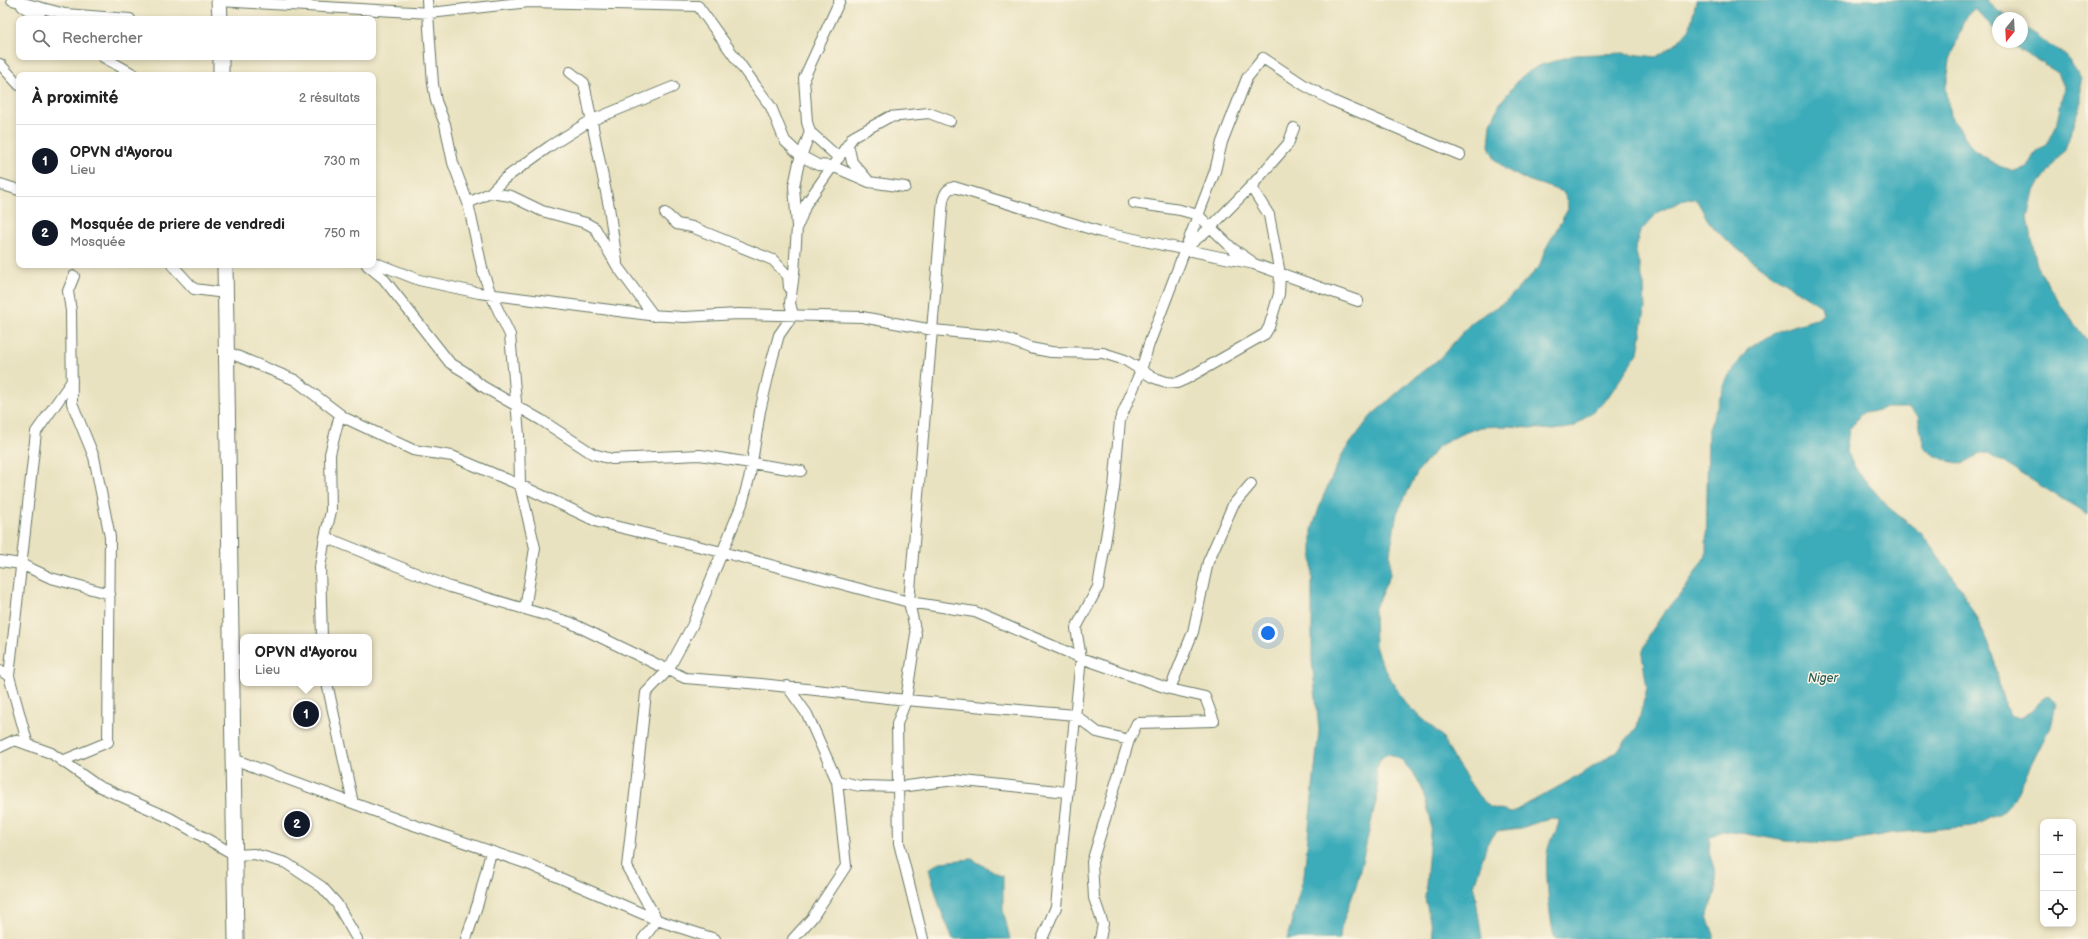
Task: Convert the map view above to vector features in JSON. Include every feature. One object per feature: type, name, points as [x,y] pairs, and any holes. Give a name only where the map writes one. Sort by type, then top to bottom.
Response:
[{"type":"main road","points":[[219,1],[220,16]]},
{"type":"main road","points":[[221,60],[221,72]]},
{"type":"main road","points":[[225,268],[225,351],[236,939]]},
{"type":"street","points":[[14,0],[38,16]]},
{"type":"street","points":[[14,0],[65,14],[91,16]]},
{"type":"street","points":[[427,0],[435,95],[445,124],[452,163],[468,203],[484,272],[491,295],[510,335],[517,406],[520,485],[536,548],[525,609]]},
{"type":"street","points":[[838,158],[810,132],[807,122],[804,78],[840,0]]},
{"type":"street","points":[[219,1],[428,13],[529,2],[698,6],[771,107],[785,141],[801,156],[818,165],[832,166],[870,182],[905,187]]},
{"type":"street","points":[[1042,939],[1056,907],[1074,715],[1081,658],[1076,628],[1098,587],[1114,488],[1120,420],[1141,370],[1149,344],[1215,171],[1222,142],[1247,78],[1263,58],[1304,85],[1333,101],[1460,155]]},
{"type":"street","points":[[109,60],[130,72]]},
{"type":"street","points":[[0,64],[16,82]]},
{"type":"street","points":[[570,72],[584,83],[590,121],[609,207],[618,266]]},
{"type":"street","points":[[468,203],[490,193],[504,179],[550,146],[590,121],[673,87]]},
{"type":"street","points":[[797,227],[806,204],[853,137],[890,117],[929,113],[950,121]]},
{"type":"street","points":[[1185,249],[1211,227],[1255,182],[1288,144],[1294,128]]},
{"type":"street","points":[[790,302],[794,273],[797,227],[794,186],[801,156],[810,132]]},
{"type":"street","points":[[848,144],[852,162],[870,182]]},
{"type":"street","points":[[376,263],[419,280],[491,295],[654,316],[684,317],[738,314],[862,317],[933,330],[1000,336],[1030,348],[1051,352],[1103,353],[1125,360],[1141,370],[1166,382],[1177,383],[1265,334],[1269,327],[1279,294],[1280,274],[1269,215],[1253,190],[1255,182]]},
{"type":"street","points":[[0,184],[16,189]]},
{"type":"street","points":[[923,939],[899,843],[897,724],[906,700],[916,634],[909,602],[943,200],[949,188],[954,187],[1101,232],[1254,264],[1358,301]]},
{"type":"street","points":[[490,193],[511,196],[542,211],[586,223],[595,228],[618,266],[654,316]]},
{"type":"street","points":[[1134,203],[1180,210],[1198,216],[1233,249],[1254,264]]},
{"type":"street","points":[[657,920],[627,866],[646,692],[668,670],[692,626],[742,504],[752,462],[760,411],[772,360],[779,335],[793,315],[790,302],[788,276],[773,260],[692,227],[677,224],[665,213]]},
{"type":"street","points":[[175,268],[194,289],[225,293]]},
{"type":"street","points":[[371,268],[383,278],[450,363],[465,372],[482,386],[517,406],[593,454],[612,459],[700,455],[801,470]]},
{"type":"street","points":[[62,761],[108,742],[110,538],[94,457],[72,403],[72,311],[68,291],[74,276]]},
{"type":"street","points":[[225,351],[295,380],[340,414],[413,450],[452,456],[520,485],[598,522],[722,552],[909,602],[975,612],[1081,658],[1170,689],[1205,697],[1214,721],[1137,723],[1129,740],[1092,862],[1094,898],[1103,924],[1100,939]]},
{"type":"street","points":[[28,745],[4,673],[20,564],[36,432],[72,381]]},
{"type":"street","points":[[322,634],[320,568],[331,511],[330,454],[340,414]]},
{"type":"street","points":[[1170,689],[1193,632],[1208,562],[1233,505],[1251,484]]},
{"type":"street","points":[[325,537],[450,587],[569,622],[686,678],[787,686],[906,700],[1074,715],[1097,732],[1129,740]]},
{"type":"street","points":[[0,561],[20,564],[51,578],[110,594]]},
{"type":"street","points":[[328,686],[353,803]]},
{"type":"street","points":[[787,686],[807,714],[837,781],[846,866],[812,918],[793,939]]},
{"type":"street","points":[[0,747],[15,740],[51,753],[98,786],[170,818],[235,855],[254,854],[286,863],[316,883],[336,904],[356,939]]},
{"type":"street","points":[[233,759],[353,803],[528,864],[657,920],[715,939]]},
{"type":"street","points":[[837,781],[860,786],[899,787],[954,780],[1067,792]]},
{"type":"street","points":[[466,939],[478,903],[491,852]]},
{"type":"street","points":[[643,939],[657,920]]},
{"type":"water","name":"Niger","points":[[1696,0],[1986,0],[2002,12],[1992,12],[1992,27],[1975,9],[1969,13],[1963,23],[1950,61],[1946,88],[1950,115],[1974,150],[1999,166],[2015,171],[2027,167],[2035,153],[2048,143],[2056,127],[2064,87],[2058,73],[2018,48],[2028,48],[2028,29],[2066,56],[2081,79],[2081,105],[2065,149],[2034,191],[2028,218],[2037,267],[2064,310],[2088,342],[2088,515],[1988,453],[1977,455],[1968,461],[1960,463],[1943,459],[1924,449],[1918,416],[1909,408],[1887,408],[1861,414],[1849,430],[1846,452],[1858,472],[1888,507],[1922,534],[1961,589],[1987,639],[1996,667],[2000,690],[2006,708],[2012,717],[2021,718],[2048,696],[2056,702],[2052,723],[2014,799],[2002,812],[1974,826],[1893,833],[1836,843],[1785,841],[1722,831],[1710,837],[1709,852],[1714,869],[1716,889],[1707,916],[1714,935],[1713,939],[1555,939],[1547,884],[1548,850],[1557,829],[1559,820],[1554,818],[1521,828],[1497,831],[1487,844],[1474,886],[1482,939],[1434,939],[1425,898],[1431,820],[1421,785],[1402,760],[1389,754],[1380,760],[1376,769],[1378,793],[1357,883],[1341,928],[1340,939],[1287,939],[1304,875],[1319,730],[1312,660],[1312,530],[1322,499],[1343,453],[1371,416],[1415,377],[1439,359],[1472,322],[1506,301],[1539,267],[1546,248],[1568,209],[1567,200],[1563,192],[1522,178],[1505,169],[1495,159],[1489,146],[1491,124],[1500,103],[1522,76],[1538,66],[1574,55],[1623,53],[1656,57],[1676,44],[1690,28]],"holes":[[[1688,198],[1696,199],[1710,224],[1726,240],[1760,267],[1821,306],[1823,313],[1819,318],[1780,330],[1748,349],[1727,378],[1708,432],[1706,555],[1685,589],[1663,614],[1649,635],[1642,654],[1647,688],[1637,727],[1617,751],[1585,772],[1511,813],[1490,807],[1478,795],[1456,762],[1441,735],[1405,703],[1380,660],[1375,646],[1374,610],[1390,575],[1390,553],[1397,513],[1418,471],[1439,446],[1459,435],[1480,427],[1509,426],[1553,430],[1574,427],[1606,400],[1638,353],[1645,309],[1644,286],[1635,248],[1640,232],[1658,212]]]},
{"type":"water","points":[[972,859],[1003,877],[1003,910],[1010,939],[953,939],[940,908],[929,869],[940,862]]},
{"type":"place","name":"OPVN d'Ayorou","points":[[306,714]]},
{"type":"place","name":"Mosquée de priere de vendredi","points":[[297,824]]}]
